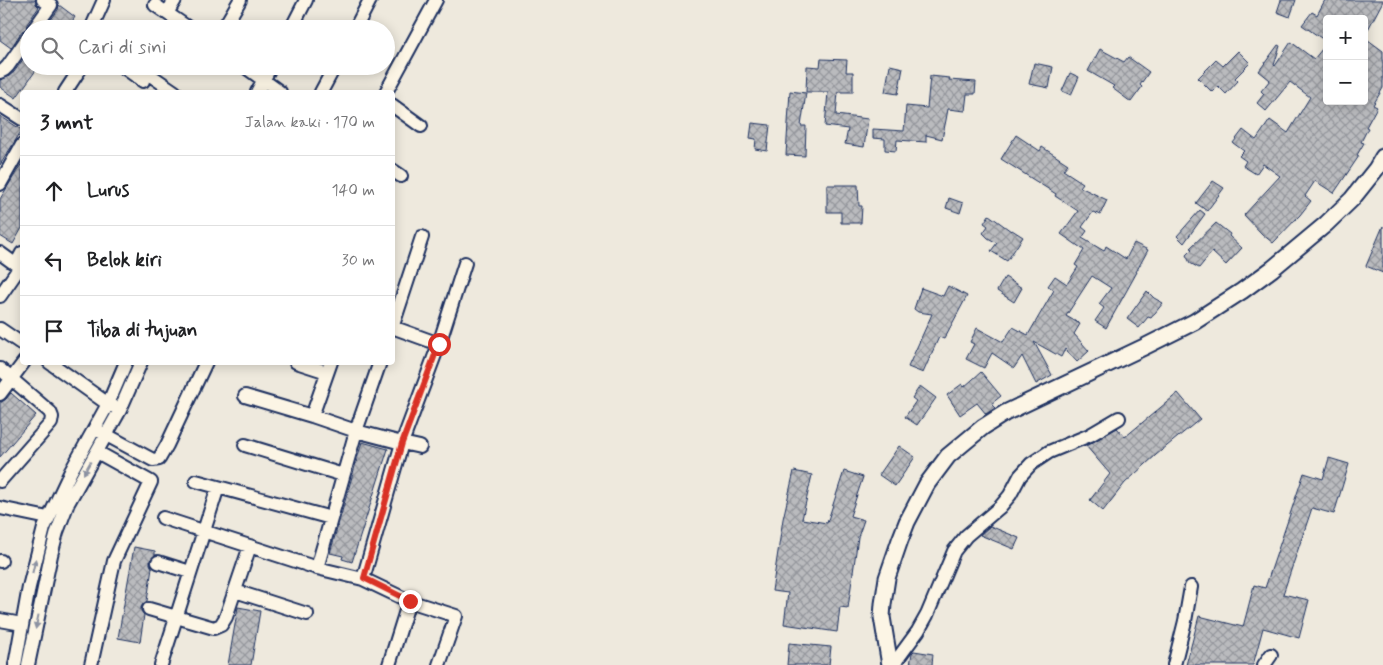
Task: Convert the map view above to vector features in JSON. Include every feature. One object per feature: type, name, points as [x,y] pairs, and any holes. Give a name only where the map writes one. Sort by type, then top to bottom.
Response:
[{"type":"street","points":[[40,20],[50,5],[43,0]]},
{"type":"street","points":[[95,20],[104,0]]},
{"type":"street","points":[[167,13],[175,0]]},
{"type":"street","points":[[228,20],[240,0]]},
{"type":"street","points":[[296,20],[306,0]]},
{"type":"street","points":[[360,20],[370,0]]},
{"type":"street","points":[[387,90],[436,0]]},
{"type":"street","points":[[155,5],[177,20]]},
{"type":"street","points":[[0,72],[8,66],[20,49]]},
{"type":"street","points":[[66,90],[76,75]]},
{"type":"street","points":[[135,75],[156,90]]},
{"type":"street","points":[[150,75],[172,90]]},
{"type":"street","points":[[257,75],[277,90]]},
{"type":"street","points":[[258,90],[266,75]]},
{"type":"street","points":[[322,90],[330,75]]},
{"type":"street","points":[[0,106],[20,118]]},
{"type":"street","points":[[395,107],[421,126]]},
{"type":"street","points":[[0,184],[20,149]]},
{"type":"street","points":[[891,662],[882,616],[887,578],[907,522],[927,484],[948,456],[982,427],[1005,413],[1194,322],[1242,291],[1272,269],[1326,224],[1352,199],[1381,165]]},
{"type":"street","points":[[395,321],[422,238]]},
{"type":"street","points":[[0,253],[20,263],[0,296]]},
{"type":"street","points":[[364,578],[402,443],[439,344],[465,263]]},
{"type":"street","points":[[395,328],[439,344]]},
{"type":"street","points":[[0,330],[20,343]]},
{"type":"street","points":[[0,394],[22,365]]},
{"type":"street","points":[[56,365],[114,407]]},
{"type":"street","points":[[114,407],[125,365]]},
{"type":"street","points":[[15,665],[29,587],[48,518],[70,471],[100,432],[139,365]]},
{"type":"street","points":[[100,432],[153,460],[159,459],[205,365]]},
{"type":"street","points":[[312,416],[329,367],[316,365]]},
{"type":"street","points":[[317,568],[356,431],[379,365]]},
{"type":"street","points":[[0,369],[50,412],[52,417],[50,423],[0,481]]},
{"type":"street","points":[[245,396],[356,431],[420,447]]},
{"type":"street","points":[[891,662],[918,630],[927,614],[954,551],[966,536],[1000,507],[1010,495],[1020,476],[1031,464],[1049,452],[1090,435],[1119,418]]},
{"type":"street","points":[[28,665],[57,532],[68,503],[96,452],[100,432]]},
{"type":"street","points":[[245,445],[343,475]]},
{"type":"street","points":[[91,665],[114,562],[151,482],[96,452]]},
{"type":"street","points":[[196,481],[331,518]]},
{"type":"street","points":[[165,664],[176,617],[218,487]]},
{"type":"street","points":[[0,508],[48,518]]},
{"type":"street","points":[[163,518],[317,568],[364,578],[410,601],[456,616],[439,665]]},
{"type":"street","points":[[149,609],[214,628],[221,625],[226,617],[250,546]]},
{"type":"street","points":[[158,562],[190,572]]},
{"type":"street","points":[[1174,665],[1185,621],[1190,587]]},
{"type":"street","points":[[234,591],[307,614]]},
{"type":"street","points":[[389,665],[410,601]]},
{"type":"street","points":[[0,620],[22,624]]},
{"type":"building","points":[[0,0],[35,0],[39,7],[30,20],[20,20],[20,34],[11,48],[0,40]]},
{"type":"building","points":[[1281,0],[1296,0],[1290,17],[1277,12]]},
{"type":"building","points":[[1325,0],[1383,0],[1368,29],[1368,15],[1323,15],[1323,39],[1302,25],[1312,12],[1317,15]]},
{"type":"building","points":[[59,5],[75,17],[73,20],[51,20],[58,10]]},
{"type":"building","points":[[1368,40],[1383,51],[1383,88],[1373,105],[1377,107],[1366,127],[1368,128],[1361,142],[1364,143],[1357,155],[1359,156],[1334,193],[1315,181],[1305,196],[1311,201],[1273,243],[1244,215],[1280,176],[1263,164],[1256,174],[1243,166],[1246,161],[1239,156],[1244,151],[1233,143],[1243,130],[1256,140],[1270,120],[1288,133],[1310,97],[1290,82],[1266,111],[1257,103],[1264,94],[1261,91],[1270,80],[1259,71],[1278,45],[1280,46],[1275,66],[1291,42],[1314,59],[1323,48],[1323,105],[1368,105]]},
{"type":"building","points":[[1100,49],[1124,62],[1128,57],[1149,72],[1140,85],[1142,87],[1131,102],[1112,88],[1114,86],[1088,71]]},
{"type":"building","points":[[1238,51],[1250,63],[1235,78],[1238,81],[1226,94],[1218,86],[1212,92],[1198,78],[1216,60],[1223,66]]},
{"type":"building","points":[[821,59],[847,60],[846,72],[853,72],[853,92],[838,92],[836,115],[868,119],[864,147],[845,144],[848,129],[825,126],[828,92],[806,92],[807,66],[820,67]]},
{"type":"building","points":[[1034,63],[1053,67],[1049,88],[1029,84]]},
{"type":"building","points":[[20,64],[20,75],[33,75],[16,98],[0,87],[0,80],[14,72]]},
{"type":"building","points":[[890,65],[903,68],[898,94],[885,92]]},
{"type":"building","points":[[1070,73],[1079,77],[1071,95],[1062,91]]},
{"type":"building","points":[[930,76],[950,78],[949,80],[976,82],[975,94],[967,94],[965,111],[948,109],[942,139],[926,135],[926,142],[897,140],[896,151],[885,150],[885,139],[873,138],[873,129],[904,131],[906,106],[927,108]]},
{"type":"building","points":[[790,91],[806,93],[801,126],[806,126],[805,156],[786,155]]},
{"type":"building","points":[[0,116],[20,129],[20,133],[0,165]]},
{"type":"building","points":[[752,123],[770,125],[767,151],[755,149],[756,139],[750,138]]},
{"type":"building","points":[[1016,135],[1040,151],[1042,147],[1068,164],[1063,170],[1083,183],[1080,187],[1107,200],[1100,215],[1093,212],[1082,227],[1087,231],[1082,238],[1104,251],[1106,246],[1126,259],[1134,243],[1148,250],[1106,328],[1095,321],[1104,308],[1099,304],[1111,288],[1092,276],[1066,316],[1080,324],[1074,334],[1089,351],[1077,362],[1065,349],[1061,357],[1034,342],[1052,375],[1036,384],[1022,356],[1014,368],[992,353],[984,368],[966,359],[974,344],[970,342],[977,328],[1003,342],[1013,327],[1028,335],[1054,290],[1048,286],[1055,276],[1067,284],[1078,267],[1075,265],[1084,250],[1061,234],[1078,211],[1055,196],[1056,194],[1001,159]]},
{"type":"building","points":[[20,166],[20,232],[13,244],[0,236],[0,199]]},
{"type":"building","points":[[1213,181],[1224,188],[1207,211],[1196,203]]},
{"type":"building","points":[[827,185],[858,185],[859,206],[862,206],[861,223],[841,223],[841,212],[827,212]]},
{"type":"building","points":[[949,198],[963,203],[960,213],[946,208]]},
{"type":"building","points":[[1200,210],[1205,214],[1184,243],[1177,236]]},
{"type":"building","points":[[989,215],[1023,237],[1007,261],[991,251],[997,243],[983,233],[988,226],[984,223]]},
{"type":"building","points":[[1216,223],[1230,234],[1229,236],[1242,248],[1226,265],[1212,252],[1199,268],[1190,263],[1186,255],[1192,249],[1190,248]]},
{"type":"building","points":[[1383,226],[1383,273],[1366,266]]},
{"type":"building","points":[[1005,277],[1022,288],[1014,302],[997,291]]},
{"type":"building","points":[[948,286],[967,296],[944,339],[939,337],[923,373],[908,367],[932,314],[918,312],[914,309],[921,288],[943,296]]},
{"type":"building","points":[[1147,291],[1163,303],[1151,318],[1148,317],[1139,328],[1127,319]]},
{"type":"building","points":[[981,372],[1001,396],[991,404],[995,408],[986,414],[977,403],[960,415],[947,395],[962,384],[964,387]]},
{"type":"building","points":[[920,386],[936,398],[917,425],[905,417],[916,401],[912,398]]},
{"type":"building","points":[[11,393],[36,415],[0,457],[0,403]]},
{"type":"building","points":[[1178,393],[1200,419],[1125,483],[1103,511],[1090,500],[1110,474],[1086,446],[1117,428],[1125,437]]},
{"type":"building","points":[[362,442],[388,449],[352,562],[342,559],[343,556],[330,553]]},
{"type":"building","points":[[899,446],[915,457],[895,486],[879,475]]},
{"type":"building","points":[[1329,458],[1349,464],[1334,514],[1312,508],[1283,594],[1309,600],[1299,638],[1263,628],[1253,665],[1186,665],[1199,616],[1243,627],[1254,585],[1265,588],[1304,473],[1323,479]]},
{"type":"building","points":[[794,471],[812,475],[802,519],[827,523],[844,471],[863,477],[850,516],[864,520],[858,537],[848,608],[840,607],[837,632],[784,624],[788,593],[772,591],[783,519]]},
{"type":"building","points":[[990,526],[1019,538],[1014,549],[980,535]]},
{"type":"building","points":[[134,547],[155,551],[155,555],[150,560],[152,568],[147,601],[141,607],[144,615],[140,642],[118,638]]},
{"type":"building","points":[[238,607],[260,611],[251,665],[228,665]]},
{"type":"building","points":[[789,643],[831,647],[829,665],[787,665]]},
{"type":"building","points":[[914,651],[933,654],[932,665],[910,665]]},
{"type":"route","points":[[410,601],[364,578],[402,443],[439,344]]}]
